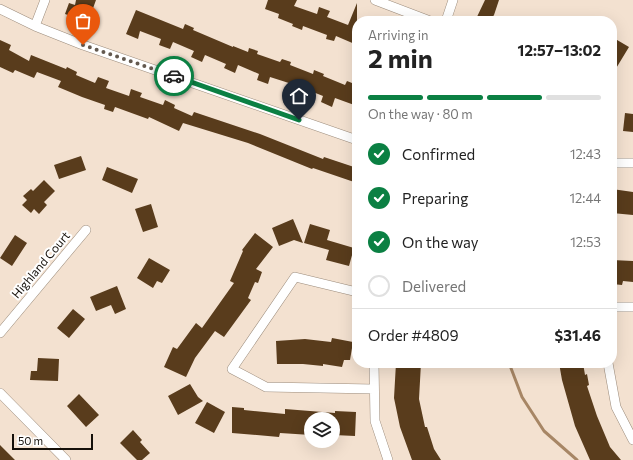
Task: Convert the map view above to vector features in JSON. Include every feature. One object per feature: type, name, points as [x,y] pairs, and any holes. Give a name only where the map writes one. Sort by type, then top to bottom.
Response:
[{"type":"street","points":[[35,26],[45,0]]},
{"type":"street","points":[[375,0],[417,16]]},
{"type":"street","points":[[448,16],[453,0]]},
{"type":"street","points":[[0,9],[35,26],[83,45],[352,138]]},
{"type":"street","points":[[617,163],[633,163]]},
{"type":"street","name":"Highland Court","points":[[0,333],[86,230]]},
{"type":"street","points":[[352,291],[295,277],[232,369],[266,387],[374,389]]},
{"type":"street","points":[[617,307],[633,307]]},
{"type":"street","points":[[374,368],[375,421],[388,460]]},
{"type":"street","points":[[609,368],[616,407],[633,440]]},
{"type":"street","points":[[0,393],[66,460]]},
{"type":"building","points":[[76,0],[96,0],[88,22],[65,14],[69,3],[75,5]]},
{"type":"building","points":[[268,0],[297,0],[294,6],[317,14],[319,7],[330,11],[327,17],[348,25],[357,3],[357,16],[352,16],[352,43],[336,36],[334,41],[326,39],[327,35],[303,26],[302,30],[292,26],[293,24],[278,18],[279,14],[265,9]]},
{"type":"building","points":[[485,0],[499,0],[493,16],[477,16]]},
{"type":"building","points":[[136,10],[183,29],[185,24],[194,28],[193,30],[233,47],[248,52],[249,48],[258,51],[257,54],[280,62],[282,59],[291,62],[290,65],[313,74],[314,70],[324,74],[323,76],[345,85],[347,81],[352,83],[352,104],[335,98],[332,107],[321,102],[323,96],[303,88],[300,95],[289,91],[292,84],[270,77],[268,84],[257,80],[259,74],[238,65],[235,73],[224,68],[226,64],[205,55],[202,62],[191,57],[194,51],[173,42],[170,49],[159,45],[161,39],[140,31],[138,39],[126,34]]},
{"type":"building","points":[[0,40],[11,45],[9,50],[29,61],[31,55],[66,69],[67,67],[77,72],[76,75],[95,83],[98,77],[109,81],[106,88],[129,96],[131,89],[142,93],[140,97],[163,105],[165,100],[175,105],[174,108],[192,116],[194,112],[260,134],[323,159],[324,157],[352,166],[352,181],[313,168],[312,169],[248,143],[183,123],[179,131],[149,117],[148,119],[115,107],[113,112],[104,109],[105,105],[58,87],[61,81],[37,72],[34,78],[15,70],[13,73],[0,67]]},
{"type":"building","points":[[617,40],[629,47],[617,67]]},
{"type":"building","points":[[625,113],[633,114],[633,132],[623,131]]},
{"type":"building","points":[[81,156],[86,170],[59,179],[54,165]]},
{"type":"building","points":[[107,167],[138,179],[132,193],[102,180]]},
{"type":"building","points":[[44,180],[55,191],[44,202],[47,205],[39,214],[34,209],[31,213],[22,205],[27,200],[23,196],[31,189],[33,191]]},
{"type":"building","points":[[617,190],[633,192],[633,215],[617,213]]},
{"type":"building","points":[[151,204],[158,227],[143,232],[135,209]]},
{"type":"building","points":[[293,219],[303,243],[294,240],[279,246],[272,228]]},
{"type":"building","points":[[310,224],[330,230],[327,240],[352,247],[352,255],[349,266],[326,260],[329,250],[304,243]]},
{"type":"building","points":[[255,233],[273,247],[256,269],[262,272],[258,283],[255,282],[248,298],[251,300],[224,337],[215,331],[195,358],[186,377],[164,367],[173,347],[177,349],[196,323],[202,328],[234,283],[230,281],[243,251],[242,250]]},
{"type":"building","points":[[15,235],[27,243],[12,266],[0,258]]},
{"type":"building","points":[[149,258],[170,270],[162,283],[157,281],[153,288],[137,278]]},
{"type":"building","points":[[617,260],[633,261],[633,282],[623,281],[622,285],[617,284]]},
{"type":"building","points":[[117,286],[126,309],[115,314],[111,305],[96,311],[90,297]]},
{"type":"building","points":[[73,309],[85,319],[69,338],[57,328]]},
{"type":"building","points":[[332,338],[352,342],[350,360],[344,360],[342,367],[323,364],[323,366],[277,364],[276,341],[305,339],[331,342]]},
{"type":"building","points":[[38,358],[59,359],[58,381],[30,380],[31,371],[37,371]]},
{"type":"building","points":[[396,368],[421,368],[419,399],[425,427],[427,427],[434,449],[441,460],[412,460],[400,427],[394,398]]},
{"type":"building","points":[[560,368],[584,368],[585,375],[587,374],[589,385],[587,386],[597,416],[610,447],[621,460],[590,460],[575,426]]},
{"type":"building","points":[[190,384],[198,397],[203,401],[178,415],[168,396]]},
{"type":"building","points":[[79,394],[99,415],[86,427],[67,406]]},
{"type":"building","points":[[207,402],[225,412],[214,433],[195,423]]},
{"type":"building","points":[[232,407],[244,408],[244,410],[285,414],[285,409],[322,412],[304,412],[304,435],[280,433],[279,437],[232,433]]},
{"type":"building","points":[[335,411],[356,412],[355,436],[340,435],[340,412]]},
{"type":"building","points":[[133,430],[142,440],[140,442],[150,453],[142,460],[137,460],[120,443]]},
{"type":"building","points":[[0,445],[15,460],[0,460]]},
{"type":"waterway","points":[[511,368],[522,397],[544,431],[577,460]]},
{"type":"way so far","points":[[83,45],[174,76]]},
{"type":"route","points":[[174,76],[299,120]]}]
